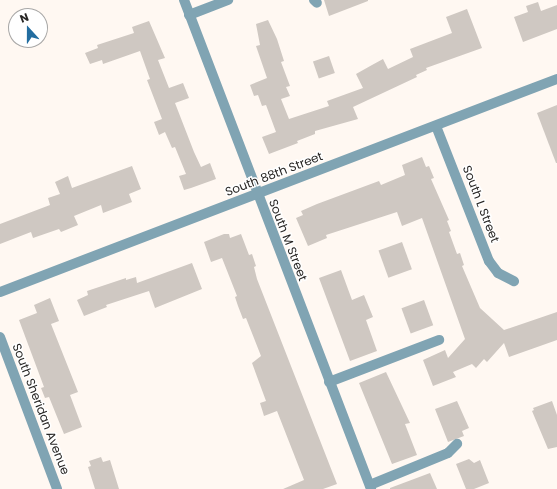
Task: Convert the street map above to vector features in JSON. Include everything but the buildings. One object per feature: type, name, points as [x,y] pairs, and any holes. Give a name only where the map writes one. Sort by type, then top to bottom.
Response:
[{"type":"street","name":"South M Street","points":[[184,0],[256,195],[370,487]]},
{"type":"street","points":[[189,15],[228,0]]},
{"type":"street","name":"South 88th Street","points":[[0,292],[557,79]]},
{"type":"street","name":"South L Street","points":[[436,126],[489,261],[498,273],[514,281]]},
{"type":"street","name":"South Sheridan Avenue","points":[[0,337],[57,489]]},
{"type":"street","points":[[329,382],[439,340]]},
{"type":"street","points":[[370,487],[448,453],[456,444]]}]
